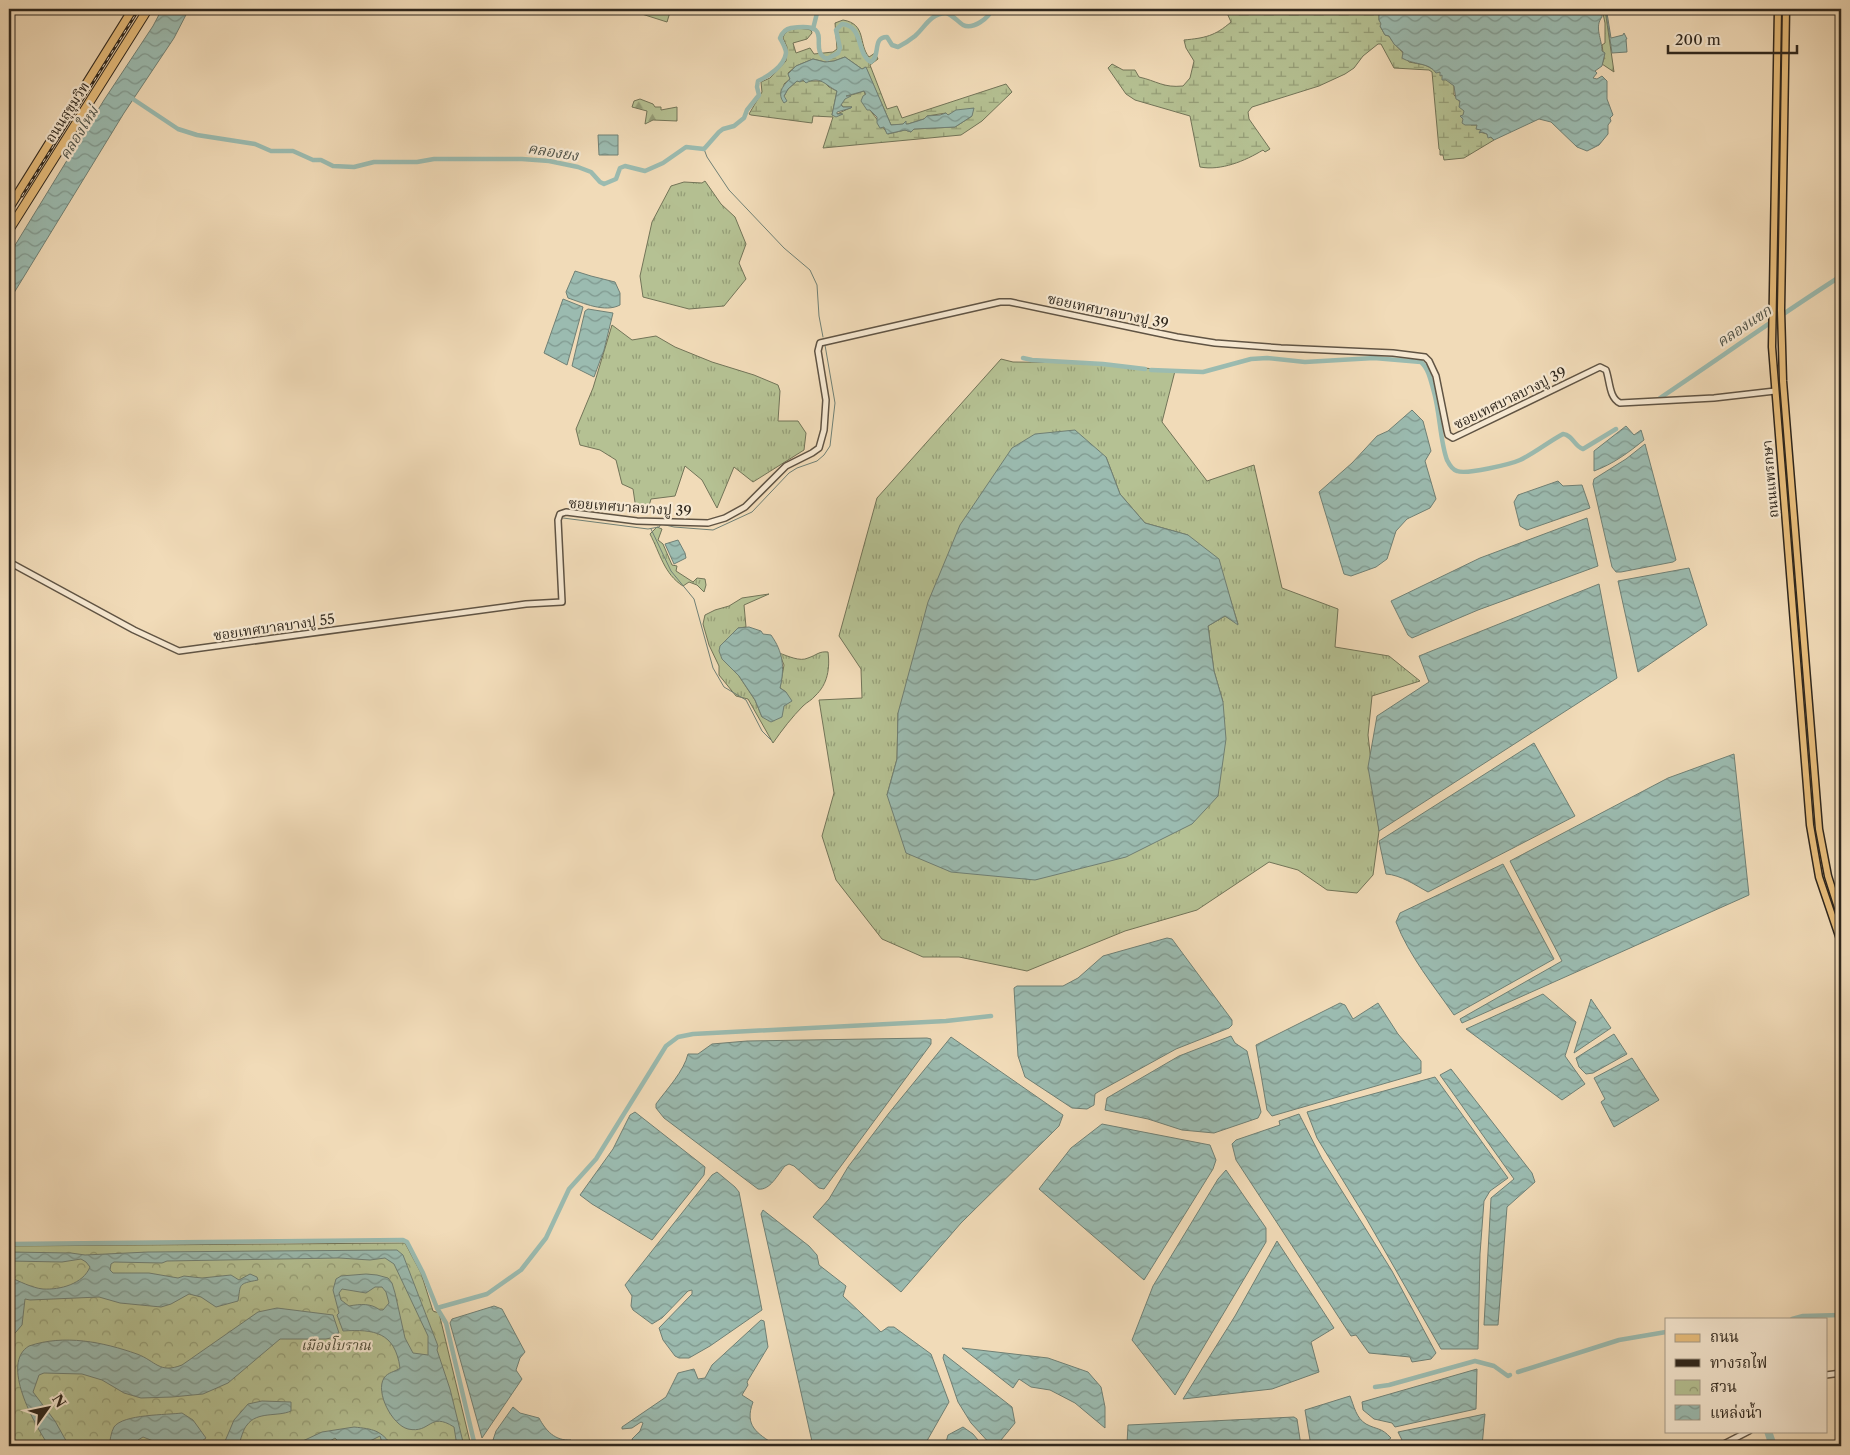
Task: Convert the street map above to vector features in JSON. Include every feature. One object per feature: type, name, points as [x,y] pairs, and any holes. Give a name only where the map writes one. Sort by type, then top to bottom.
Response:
[{"type":"highway","name":"ถนนสุขุมวิท","points":[[9,208],[133,9]]},
{"type":"highway","name":"ถนนสุขุมวิท","points":[[9,230],[148,9]]},
{"type":"main road","name":"ถนนแพรกษา","points":[[1778,9],[1772,313],[1775,391],[1813,846],[1821,883],[1841,942]]},
{"type":"main road","name":"ถนนแพรกษา","points":[[1786,9],[1781,310],[1783,381],[1821,840],[1830,883],[1841,917]]},
{"type":"main road","points":[[1795,643],[1804,642]]},
{"type":"street","name":"ซอยเทศบาลบางปู 39","points":[[562,602],[558,518],[560,514],[566,512],[637,521],[708,522],[737,513],[754,500],[786,466],[819,448],[824,430],[826,400],[818,350],[820,343],[1000,302],[1010,302],[1177,337],[1216,343],[1393,353],[1424,357],[1429,361],[1436,376],[1448,435],[1453,438],[1600,368],[1606,370],[1612,396],[1616,402],[1620,403],[1720,398],[1775,391]]},
{"type":"street","name":"ซอยเทศบาลบางปู 55","points":[[9,562],[134,630],[179,651],[526,604],[562,602]]},
{"type":"street","points":[[1828,1375],[1841,1373]]},
{"type":"street","points":[[1720,1446],[1747,1432]]},
{"type":"green space","points":[[626,9],[671,9],[667,22]]},
{"type":"green space","points":[[1211,9],[1379,9],[1379,20],[1382,24],[1380,26],[1385,35],[1389,36],[1409,62],[1425,65],[1440,72],[1454,86],[1454,95],[1462,105],[1471,125],[1477,125],[1481,128],[1480,132],[1487,134],[1494,140],[1464,158],[1444,160],[1443,155],[1440,155],[1439,149],[1432,72],[1429,70],[1394,68],[1381,44],[1378,44],[1363,56],[1354,68],[1345,74],[1319,86],[1252,107],[1248,112],[1249,119],[1270,149],[1224,166],[1216,168],[1200,167],[1190,116],[1135,100],[1126,94],[1108,68],[1112,64],[1123,70],[1135,70],[1139,77],[1160,84],[1183,86],[1190,78],[1194,61],[1186,48],[1184,40],[1209,36],[1231,22],[1227,13]]},
{"type":"green space","points":[[1602,9],[1605,9],[1614,72],[1602,64],[1604,59],[1602,45],[1605,43],[1605,23]]},
{"type":"green space","points":[[843,20],[851,22],[859,30],[869,57],[875,53],[878,59],[870,65],[887,109],[897,106],[902,118],[1006,84],[1012,92],[982,121],[961,135],[823,148],[833,117],[813,116],[812,123],[749,114],[762,92],[761,82],[770,78],[786,61],[787,47],[783,38],[787,31],[794,29],[811,30],[812,33],[807,39],[793,43],[796,53],[810,48],[814,54],[833,52],[837,49],[835,23]],"holes":[[[845,57],[862,69],[866,68],[891,125],[908,124],[924,119],[927,116],[946,113],[948,115],[972,116],[955,127],[914,129],[911,132],[905,130],[888,134],[870,110],[864,91],[845,97],[841,104],[843,107],[852,107],[837,114],[842,114],[832,115],[837,91],[823,81],[797,81],[788,89],[784,96],[784,84],[790,79],[788,73],[796,66],[813,59],[825,62]]]},
{"type":"green space","points":[[640,99],[653,104],[655,107],[661,107],[661,110],[677,107],[677,121],[653,120],[645,124],[647,111],[632,107],[634,101]]},
{"type":"green space","points":[[705,181],[721,204],[735,217],[746,244],[739,263],[746,279],[724,306],[689,309],[643,297],[640,276],[652,222],[671,186],[684,182],[702,183]]},
{"type":"green space","points":[[612,325],[632,340],[656,336],[675,347],[712,362],[754,375],[778,385],[780,391],[778,421],[798,421],[806,433],[804,450],[753,482],[734,467],[717,508],[702,480],[685,466],[675,496],[651,499],[647,513],[636,509],[633,489],[622,484],[616,460],[600,450],[580,445],[576,429],[593,388]]},
{"type":"green space","points":[[1001,359],[1013,362],[1093,363],[1175,371],[1162,422],[1207,481],[1254,465],[1282,588],[1338,609],[1335,647],[1389,656],[1420,681],[1372,696],[1368,735],[1379,831],[1373,875],[1357,893],[1327,890],[1298,870],[1269,862],[1197,910],[1125,931],[1027,971],[959,957],[923,957],[882,939],[836,880],[822,836],[834,793],[819,700],[862,698],[861,669],[839,636],[877,498]],"holes":[[[1106,457],[1120,494],[1145,523],[1188,535],[1228,592],[1238,624],[1225,616],[1208,626],[1214,671],[1223,702],[887,795],[897,759],[898,713]]]},
{"type":"green space","points":[[657,527],[662,529],[658,540],[663,544],[672,565],[677,566],[676,571],[693,582],[697,578],[705,579],[704,592],[697,585],[689,582],[683,586],[671,575],[663,563],[650,534]]},
{"type":"green space","points":[[769,594],[744,605],[746,627],[738,628],[735,632],[739,676],[755,700],[762,717],[784,706],[786,692],[780,688],[784,665],[779,653],[805,659],[828,652],[829,658],[827,676],[823,686],[795,715],[773,743],[748,699],[736,696],[719,675],[719,666],[709,645],[703,624],[705,615],[715,610],[729,606],[742,598]]},
{"type":"green space","name":"เมืองโบราณ","points":[[405,1243],[421,1273],[433,1311],[439,1313],[471,1446],[9,1446],[9,1246]]},
{"type":"water","points":[[162,9],[189,9],[174,38],[124,113],[9,301],[9,255]]},
{"type":"water","points":[[1379,9],[1602,9],[1602,17],[1598,29],[1602,51],[1605,53],[1602,66],[1595,71],[1597,73],[1593,78],[1597,79],[1602,76],[1607,81],[1607,99],[1613,115],[1608,125],[1608,134],[1599,145],[1587,151],[1577,147],[1551,122],[1539,119],[1494,140],[1491,137],[1488,138],[1487,134],[1479,133],[1481,130],[1476,129],[1477,125],[1465,125],[1462,123],[1463,119],[1460,116],[1463,115],[1464,111],[1459,107],[1460,101],[1456,99],[1454,86],[1446,80],[1442,80],[1440,72],[1436,73],[1425,65],[1402,58],[1403,52],[1394,44],[1389,36],[1385,35],[1380,26]]},
{"type":"water","points":[[1606,13],[1611,38],[1623,35],[1624,33],[1627,39],[1627,52],[1612,53]]},
{"type":"water","points":[[845,57],[862,69],[866,67],[891,125],[903,124],[906,121],[906,124],[908,124],[924,119],[927,116],[946,113],[948,115],[956,110],[974,108],[972,116],[955,127],[914,129],[911,132],[905,130],[887,134],[884,127],[880,128],[877,123],[877,117],[870,110],[867,110],[861,101],[866,94],[864,91],[846,96],[851,96],[845,99],[841,105],[843,107],[852,107],[837,112],[837,114],[843,114],[836,117],[832,115],[837,91],[819,80],[806,83],[803,80],[797,81],[788,89],[784,96],[787,101],[784,103],[781,90],[790,79],[788,74],[796,66],[813,59],[825,62]]},
{"type":"water","points":[[598,135],[618,135],[618,155],[599,155]]},
{"type":"water","points":[[575,271],[615,282],[620,293],[620,305],[601,308],[568,298],[566,292]]},
{"type":"water","points":[[563,299],[583,307],[567,365],[544,353]]},
{"type":"water","points":[[588,309],[613,313],[604,350],[594,377],[572,366],[585,311]]},
{"type":"water","points":[[1412,410],[1423,421],[1431,451],[1425,461],[1436,499],[1430,508],[1407,519],[1396,531],[1387,559],[1376,567],[1351,576],[1344,574],[1319,492],[1352,463],[1377,436],[1388,431]]},
{"type":"water","points":[[1626,426],[1634,435],[1641,430],[1644,440],[1620,458],[1594,471],[1594,451]]},
{"type":"water","points":[[1075,430],[1106,457],[1120,494],[1145,523],[1188,535],[1219,559],[1238,625],[1225,616],[1208,626],[1214,671],[1223,702],[1226,739],[1218,796],[1192,824],[1126,857],[1035,880],[951,872],[906,853],[887,795],[897,759],[898,713],[928,602],[960,525],[1012,448],[1035,434]]},
{"type":"water","points":[[1645,444],[1676,560],[1616,572],[1612,567],[1593,484],[1594,479],[1626,459]]},
{"type":"water","points":[[1558,481],[1563,486],[1582,485],[1590,508],[1527,530],[1520,526],[1514,502],[1518,495]]},
{"type":"water","points":[[1587,518],[1598,566],[1478,610],[1412,638],[1408,635],[1391,601],[1480,558]]},
{"type":"water","points":[[678,540],[686,558],[674,564],[665,544]]},
{"type":"water","points":[[1689,568],[1707,625],[1638,672],[1618,581]]},
{"type":"water","points":[[1599,584],[1617,678],[1379,831],[1368,767],[1377,716],[1429,682],[1419,656]]},
{"type":"water","points":[[749,627],[761,631],[763,634],[771,635],[775,641],[783,666],[780,688],[786,692],[792,701],[784,706],[782,717],[771,722],[762,717],[755,700],[739,676],[722,659],[719,651],[720,646],[738,628]]},
{"type":"water","points":[[1534,743],[1575,816],[1428,892],[1402,878],[1386,874],[1379,841]]},
{"type":"water","points":[[1734,754],[1749,895],[1462,1023],[1460,1019],[1562,961],[1510,861],[1668,778]]},
{"type":"water","points":[[1503,864],[1554,959],[1454,1015],[1415,959],[1396,922],[1400,913]]},
{"type":"water","points":[[1167,938],[1172,939],[1232,1020],[1232,1025],[1229,1028],[1176,1049],[1098,1092],[1095,1094],[1094,1105],[1087,1109],[1072,1108],[1025,1077],[1018,1056],[1014,988],[1017,986],[1063,986],[1078,978],[1103,956]]},
{"type":"water","points":[[1543,994],[1576,1022],[1565,1056],[1585,1084],[1562,1100],[1466,1029]]},
{"type":"water","points":[[1591,999],[1611,1028],[1574,1053]]},
{"type":"water","points":[[1340,1003],[1345,1005],[1353,1019],[1378,1003],[1398,1034],[1421,1061],[1421,1073],[1272,1116],[1267,1110],[1256,1045]]},
{"type":"water","points":[[1614,1034],[1627,1054],[1593,1073],[1586,1074],[1579,1067],[1576,1058]]},
{"type":"water","points":[[1231,1036],[1235,1043],[1247,1051],[1261,1112],[1258,1118],[1214,1133],[1182,1130],[1148,1119],[1105,1110],[1107,1098],[1179,1056]]},
{"type":"water","points":[[951,1037],[1063,1115],[1059,1126],[961,1223],[901,1292],[813,1217],[829,1199],[848,1167],[889,1113]]},
{"type":"water","points":[[931,1039],[931,1044],[824,1189],[819,1188],[794,1166],[789,1164],[785,1166],[770,1185],[758,1189],[664,1118],[656,1108],[656,1104],[683,1067],[688,1054],[698,1054],[712,1044],[747,1041]]},
{"type":"water","points":[[1632,1058],[1659,1100],[1614,1127],[1601,1102],[1605,1099],[1594,1078]]},
{"type":"water","points":[[1451,1069],[1532,1173],[1535,1182],[1507,1207],[1498,1325],[1484,1325],[1491,1198],[1514,1179],[1440,1075]]},
{"type":"water","points":[[1435,1077],[1508,1178],[1490,1191],[1484,1201],[1480,1254],[1478,1349],[1441,1349],[1366,1218],[1317,1138],[1307,1112]]},
{"type":"water","points":[[635,1112],[705,1167],[704,1175],[652,1240],[580,1195],[613,1149],[630,1115]]},
{"type":"water","points":[[1299,1114],[1322,1159],[1392,1271],[1436,1353],[1431,1359],[1412,1362],[1410,1357],[1369,1353],[1356,1335],[1351,1336],[1236,1160],[1232,1144],[1236,1140],[1280,1125],[1279,1121]]},
{"type":"water","points":[[1102,1124],[1210,1145],[1216,1160],[1213,1169],[1144,1280],[1039,1189],[1071,1148]]},
{"type":"water","points":[[1226,1170],[1266,1228],[1266,1242],[1175,1395],[1132,1340],[1153,1286],[1218,1179]]},
{"type":"water","points":[[717,1172],[739,1192],[762,1310],[710,1346],[689,1358],[679,1358],[675,1356],[663,1340],[659,1328],[692,1294],[692,1290],[688,1291],[662,1318],[652,1324],[633,1310],[631,1306],[632,1296],[625,1285],[712,1175]]},
{"type":"water","points":[[763,1210],[809,1246],[817,1255],[819,1265],[846,1286],[843,1296],[881,1332],[888,1327],[894,1327],[931,1354],[949,1402],[924,1446],[813,1446],[761,1214]]},
{"type":"water","points":[[1277,1241],[1334,1328],[1311,1342],[1319,1372],[1272,1389],[1183,1399],[1235,1316]]},
{"type":"water","points":[[397,1250],[403,1255],[438,1346],[437,1350],[450,1389],[464,1446],[457,1446],[454,1427],[446,1423],[435,1422],[416,1430],[408,1429],[396,1421],[383,1399],[382,1391],[382,1384],[387,1374],[400,1368],[393,1347],[388,1340],[373,1332],[343,1331],[337,1315],[339,1313],[333,1290],[336,1279],[341,1276],[366,1274],[388,1278],[392,1283],[395,1293],[405,1338],[413,1353],[428,1355],[428,1336],[394,1264],[385,1258],[370,1260],[339,1258],[167,1261],[162,1263],[114,1262],[111,1264],[110,1270],[113,1273],[149,1273],[178,1278],[184,1276],[202,1278],[231,1275],[239,1280],[250,1274],[257,1277],[258,1280],[241,1286],[238,1301],[216,1307],[201,1297],[189,1294],[161,1307],[120,1303],[99,1297],[25,1299],[22,1325],[9,1340],[9,1277],[30,1286],[50,1289],[77,1282],[87,1273],[90,1267],[81,1259],[62,1262],[9,1261],[9,1252],[85,1255],[148,1252]],"holes":[[[375,1287],[382,1287],[386,1292],[389,1303],[383,1310],[365,1305],[349,1306],[341,1300],[339,1293],[342,1289],[366,1293]]]},
{"type":"water","points":[[494,1306],[502,1309],[525,1352],[520,1358],[516,1370],[522,1379],[482,1438],[450,1323],[452,1319]]},
{"type":"water","points":[[277,1308],[333,1315],[339,1333],[335,1337],[326,1339],[280,1339],[228,1383],[203,1394],[141,1398],[124,1393],[102,1380],[82,1374],[44,1373],[39,1375],[33,1392],[55,1421],[69,1446],[49,1446],[35,1423],[22,1394],[18,1366],[21,1354],[29,1346],[56,1340],[97,1343],[137,1354],[158,1366],[168,1368],[182,1365],[258,1312]]},
{"type":"water","points":[[761,1320],[764,1321],[768,1347],[747,1382],[748,1385],[742,1395],[753,1402],[750,1417],[754,1428],[774,1446],[634,1446],[632,1439],[640,1431],[643,1423],[641,1422],[632,1428],[622,1429],[622,1427],[666,1397],[678,1373],[694,1369],[698,1379],[705,1378],[712,1365]]},
{"type":"water","points":[[962,1348],[1048,1358],[1088,1372],[1101,1387],[1105,1407],[1105,1428],[1075,1403],[1050,1390],[1031,1387],[1019,1379],[1013,1388]]},
{"type":"water","points":[[944,1354],[1012,1407],[1015,1423],[1001,1440],[1005,1446],[992,1446],[971,1423],[958,1402],[943,1358]]},
{"type":"water","points":[[1477,1369],[1476,1409],[1395,1427],[1392,1423],[1374,1419],[1363,1410],[1362,1402]]},
{"type":"water","points":[[1350,1396],[1360,1419],[1370,1426],[1382,1430],[1391,1438],[1380,1446],[1311,1446],[1305,1410]]},
{"type":"water","points":[[262,1401],[291,1402],[291,1411],[256,1418],[246,1427],[238,1446],[223,1446],[234,1420],[248,1404]]},
{"type":"water","points":[[513,1407],[520,1413],[539,1418],[545,1427],[556,1437],[571,1440],[570,1446],[491,1446],[496,1431]]},
{"type":"water","points":[[182,1413],[193,1420],[206,1438],[202,1441],[202,1446],[161,1446],[143,1437],[138,1440],[135,1446],[109,1446],[113,1429],[119,1423],[136,1417]]},
{"type":"water","points":[[1485,1414],[1482,1446],[1405,1446],[1398,1432]]},
{"type":"water","points":[[1294,1417],[1297,1419],[1301,1446],[1129,1446],[1127,1444],[1128,1425]]},
{"type":"water","points":[[354,1427],[380,1433],[392,1446],[383,1446],[380,1436],[360,1446],[342,1445],[335,1438],[322,1446],[292,1446],[322,1432]]},
{"type":"water","points":[[963,1427],[973,1434],[983,1446],[945,1446],[948,1435]]},
{"type":"waterway","points":[[813,29],[818,9]]},
{"type":"waterway","name":"คลองยง","points":[[130,97],[178,129],[197,135],[255,144],[271,151],[293,151],[333,166],[354,167],[374,162],[417,162],[434,159],[522,159],[549,161],[578,167],[591,172],[604,184],[616,179],[620,168],[625,166],[645,171],[663,163],[686,147],[704,149],[719,132],[734,126],[744,118],[747,110],[759,95],[758,81],[775,70],[785,58],[786,51],[780,38],[787,29],[805,27],[818,32],[819,49],[821,55],[827,59],[838,53],[840,48],[836,30],[842,24],[849,26],[854,30],[863,53],[871,62],[876,55],[878,43],[882,38],[887,37],[892,45],[898,47],[915,36],[936,16],[946,13],[963,25],[971,26],[984,19],[992,9]]},
{"type":"waterway","points":[[704,149],[707,157],[729,190],[784,248],[810,270],[817,285],[819,316],[823,337]]},
{"type":"waterway","name":"คลองแขก","points":[[1660,398],[1841,276]]},
{"type":"waterway","points":[[563,518],[648,529],[659,527],[661,524],[713,530],[752,512],[789,473],[817,461],[830,446],[835,403],[825,345]]},
{"type":"waterway","points":[[1023,358],[1145,369]]},
{"type":"waterway","points":[[1151,370],[1203,372],[1251,359],[1267,358],[1305,362],[1374,358],[1421,362],[1428,372],[1434,392],[1447,460],[1454,469],[1462,472],[1520,460],[1563,434],[1569,436],[1577,446],[1583,449],[1616,429]]},
{"type":"waterway","points":[[651,529],[671,571],[694,599],[713,668],[724,687],[746,700],[762,731],[772,741]]},
{"type":"waterway","points":[[437,1308],[487,1294],[521,1270],[546,1238],[569,1189],[596,1159],[666,1046],[678,1037],[693,1034],[946,1021],[991,1016]]},
{"type":"waterway","points":[[9,1244],[403,1240],[407,1242],[423,1273],[437,1308],[446,1323],[475,1446]]},
{"type":"waterway","points":[[1796,1318],[1803,1316],[1841,1315]]},
{"type":"waterway","points":[[1518,1372],[1619,1340],[1665,1332]]},
{"type":"waterway","points":[[1375,1387],[1389,1385],[1475,1361],[1494,1366],[1508,1376],[1510,1375]]},
{"type":"waterway","points":[[1768,1432],[1773,1446]]},
{"type":"railway","points":[[22,196],[139,9]]},
{"type":"water label","name":"คลองใหม่","points":[[79,133]]}]
